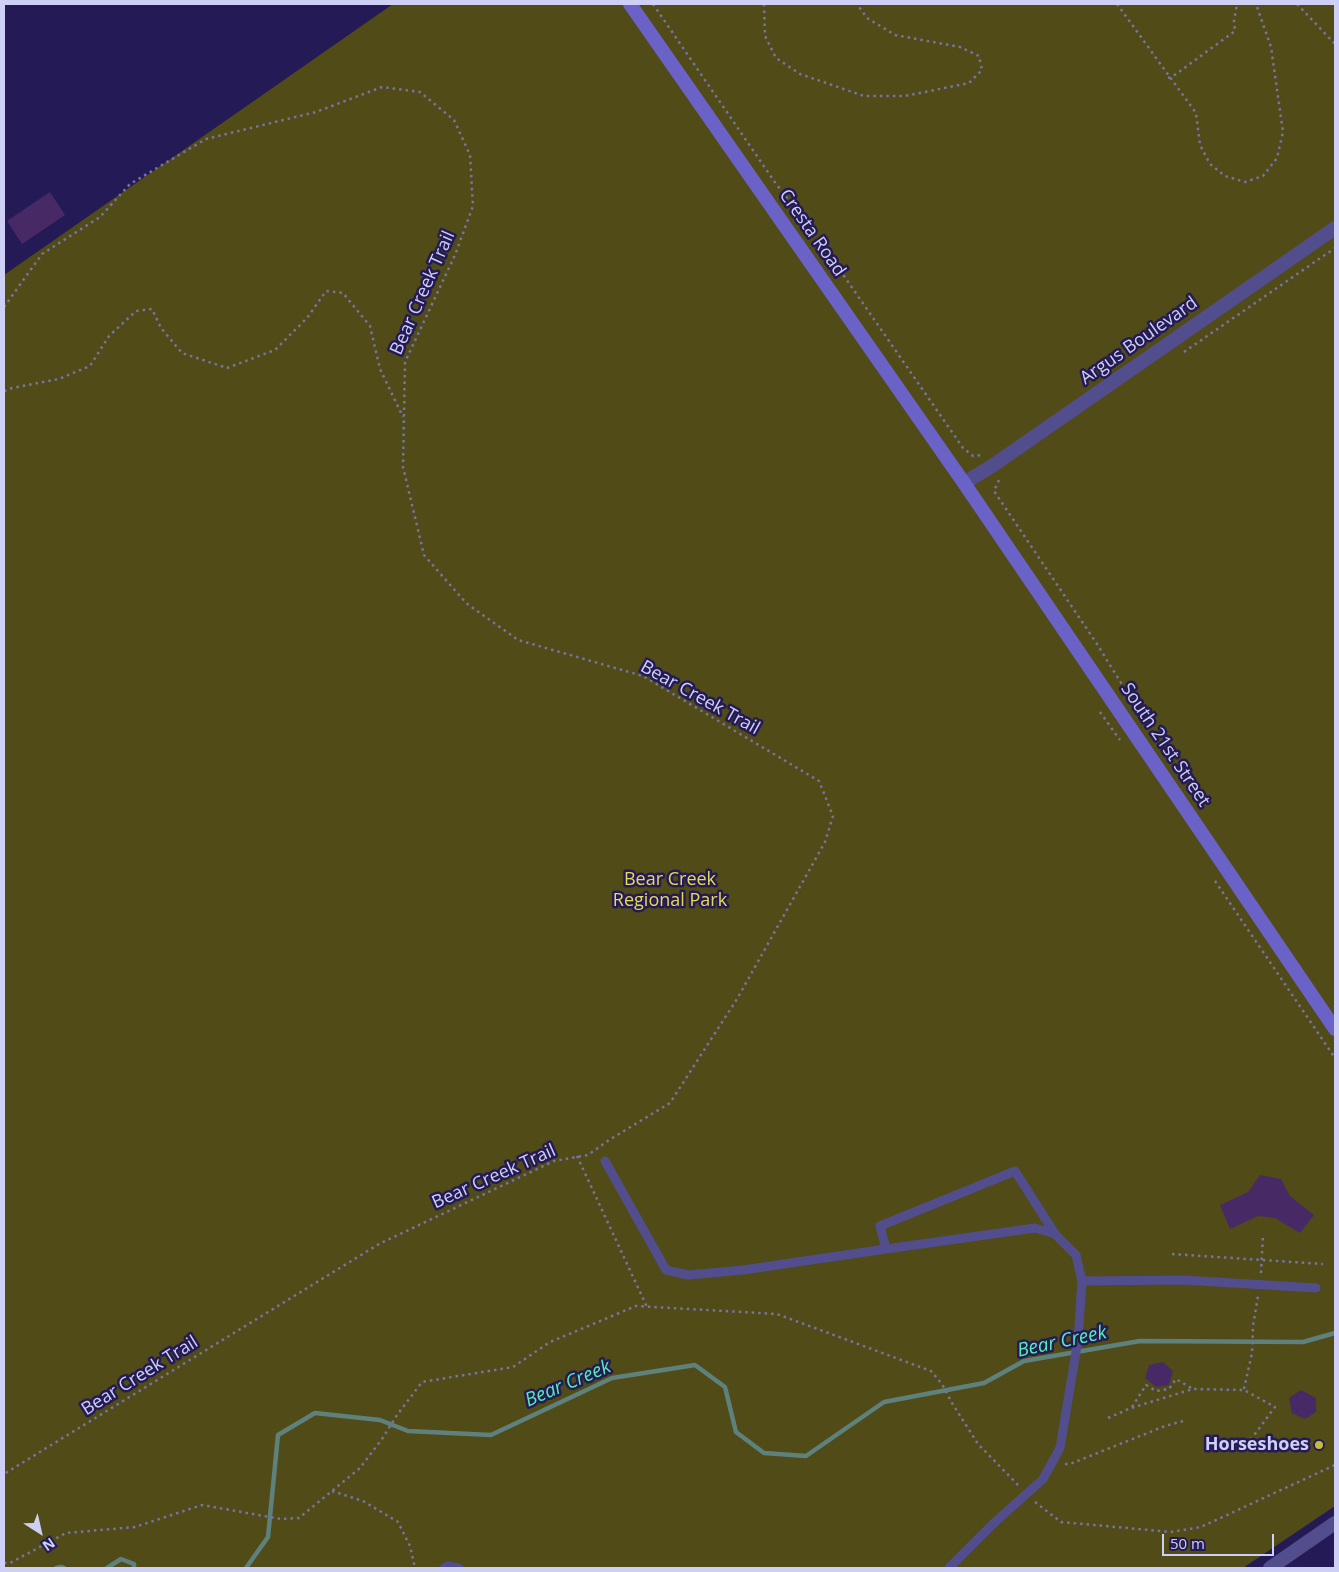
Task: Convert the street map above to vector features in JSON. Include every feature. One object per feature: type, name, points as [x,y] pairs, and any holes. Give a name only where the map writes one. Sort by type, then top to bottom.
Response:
[{"type":"main road","name":"Cresta Road","points":[[630,4],[964,483]]},
{"type":"main road","name":"South 21st Street","points":[[964,483],[1335,1029]]},
{"type":"street","name":"Argus Boulevard","points":[[964,483],[992,466],[1335,228]]},
{"type":"street","points":[[1270,1568],[1335,1523]]},
{"type":"lane","points":[[604,1161],[666,1270],[688,1275],[743,1270],[1035,1228],[1055,1234]]},
{"type":"lane","points":[[886,1249],[880,1226],[1016,1171],[1055,1234],[1076,1255],[1082,1281],[1078,1340],[1060,1448],[1043,1479],[994,1523],[949,1568]]},
{"type":"lane","points":[[1082,1281],[1183,1280],[1316,1288]]},
{"type":"lane","points":[[444,1568],[448,1566],[459,1568]]},
{"type":"path","points":[[653,4],[774,182],[824,247],[964,448],[973,456],[983,455]]},
{"type":"path","points":[[764,4],[765,36],[776,58],[800,74],[864,96],[905,96],[969,83],[982,70],[979,56],[960,46],[895,35],[867,18],[857,4]]},
{"type":"path","points":[[1117,4],[1196,113],[1200,145],[1210,164],[1225,176],[1245,182],[1263,176],[1277,158],[1283,132],[1271,47],[1256,4]]},
{"type":"path","points":[[1170,78],[1235,31],[1234,21],[1237,4]]},
{"type":"path","points":[[1296,4],[1335,44]]},
{"type":"path","name":"Bear Creek Trail","points":[[4,307],[42,254],[100,217],[130,184],[206,139],[316,112],[382,87],[420,92],[454,120],[470,155],[473,206],[455,255],[405,362],[403,467],[424,555],[466,603],[518,640],[644,676],[819,781],[833,816],[825,842],[737,999],[670,1102],[588,1154],[554,1161],[379,1244],[4,1474]]},
{"type":"path","points":[[1183,100],[1189,102]]},
{"type":"path","points":[[1180,355],[1335,248]]},
{"type":"path","points":[[4,390],[59,379],[90,366],[109,336],[136,311],[144,310],[152,310],[161,328],[182,354],[227,368],[275,350],[306,318],[326,291],[343,293],[370,326],[380,369],[404,419]]},
{"type":"path","points":[[1000,478],[996,483],[994,491],[1097,644],[1149,727]]},
{"type":"path","points":[[1100,712],[1122,744]]},
{"type":"path","points":[[1214,878],[1335,1058]]},
{"type":"path","points":[[577,1156],[647,1307]]},
{"type":"path","points":[[1172,1254],[1323,1264]]},
{"type":"path","points":[[4,1563],[10,1562],[66,1533],[135,1527],[202,1505],[281,1519],[299,1518],[360,1468],[422,1382],[513,1367],[550,1342],[636,1306],[777,1314],[931,1371],[942,1384],[978,1444],[1026,1494],[1061,1522],[1171,1532],[1200,1527],[1335,1465]]},
{"type":"path","points":[[1244,1390],[1252,1353],[1253,1326]]},
{"type":"path","points":[[1131,1408],[1146,1385],[1156,1391],[1169,1389],[1176,1379],[1193,1389]]},
{"type":"path","points":[[1108,1418],[1131,1408],[1193,1389],[1244,1390],[1275,1406],[1252,1438],[1237,1442],[1232,1451]]},
{"type":"path","points":[[1051,1464],[1070,1464],[1165,1426],[1187,1420]]},
{"type":"path","points":[[332,1491],[363,1501],[398,1522],[410,1546],[415,1568]]},
{"type":"green space","name":"Bear Creek Regional Park","points":[[393,4],[1335,4],[1335,1506],[1243,1568],[4,1568],[4,275]]},
{"type":"building","points":[[50,192],[65,215],[22,244],[7,221]]},
{"type":"building","points":[[1260,1175],[1281,1179],[1290,1196],[1314,1215],[1300,1233],[1275,1218],[1258,1216],[1230,1229],[1220,1205],[1248,1192]]},
{"type":"building","points":[[1163,1362],[1173,1371],[1169,1385],[1156,1387],[1145,1378],[1149,1365]]},
{"type":"building","points":[[1301,1390],[1316,1398],[1316,1412],[1305,1419],[1292,1413],[1289,1398]]},
{"type":"waterway","name":"Bear Creek","points":[[246,1568],[268,1537],[278,1435],[315,1413],[380,1420],[408,1431],[491,1435],[612,1378],[695,1365],[725,1387],[736,1432],[764,1453],[806,1456],[884,1402],[984,1383],[1024,1361],[1140,1341],[1303,1342],[1335,1333]]},
{"type":"waterway","name":"Bear Creek","points":[[107,1568],[121,1559],[134,1564],[134,1568]]},
{"type":"waterway","name":"Bear Creek","points":[[56,1568],[64,1568]]},
{"type":"place","name":"Horseshoes","points":[[1319,1445]]}]
